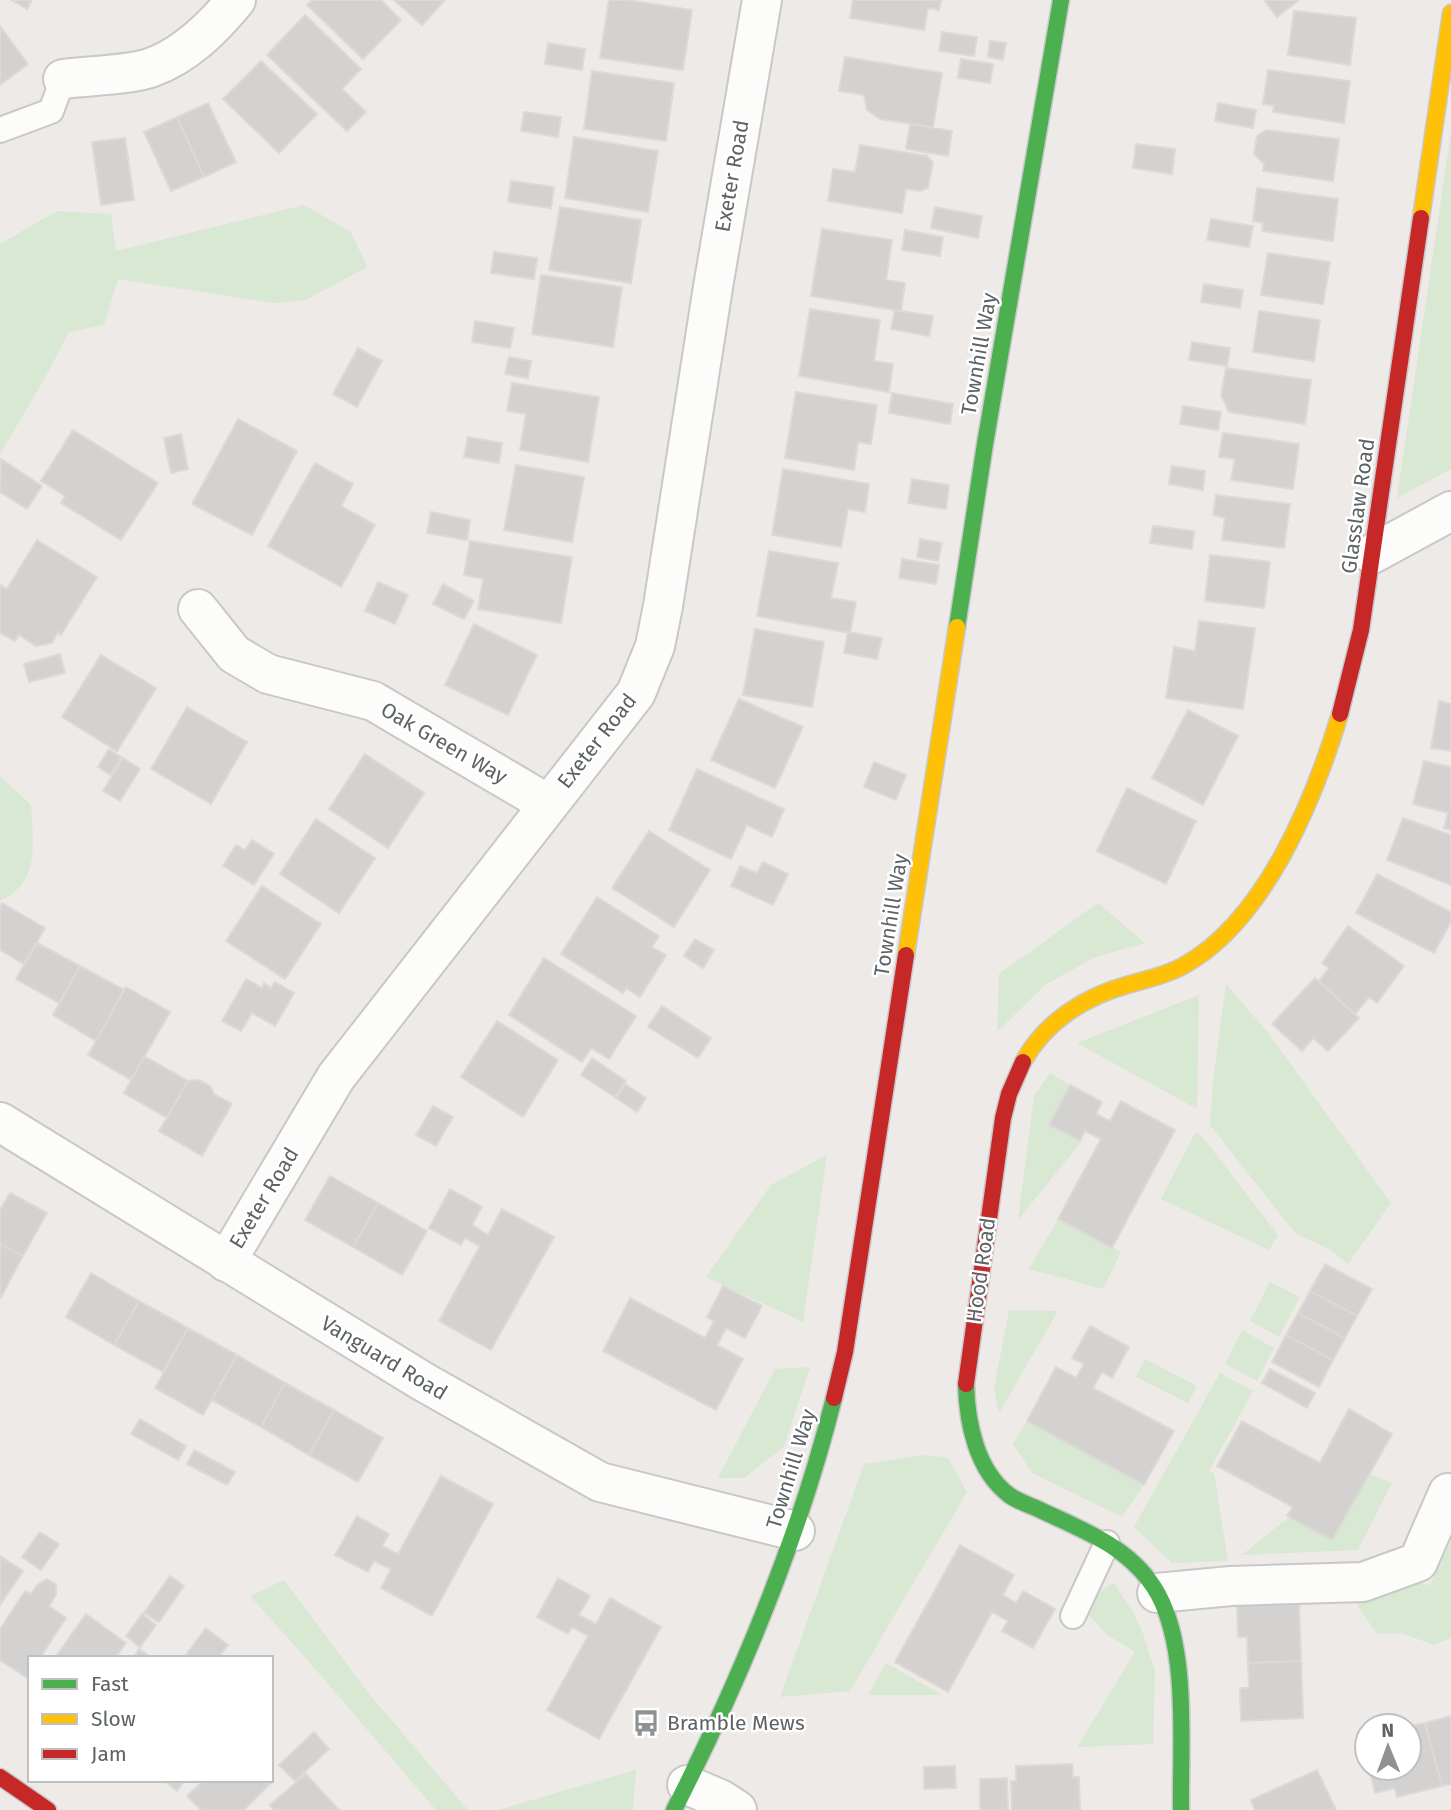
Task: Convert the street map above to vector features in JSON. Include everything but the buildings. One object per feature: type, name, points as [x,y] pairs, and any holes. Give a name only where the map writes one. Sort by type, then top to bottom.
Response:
[{"type":"street","points":[[63,79],[149,69],[194,44],[236,0]]},
{"type":"street","name":"Exeter Road","points":[[226,1262],[336,1077],[636,693],[655,646],[710,301],[762,0]]},
{"type":"street","name":"Townhill Way","points":[[680,1797],[746,1660],[795,1531],[826,1432],[845,1352],[985,444],[1061,0]]},
{"type":"street","name":"Glasslaw Road","points":[[1193,961],[1229,932],[1258,894],[1298,823],[1329,750],[1354,669],[1451,13]]},
{"type":"street","points":[[1372,554],[1451,512]]},
{"type":"street","name":"Oak Green Way","points":[[198,609],[234,654],[268,674],[373,701],[548,804]]},
{"type":"street","name":"Hood Road","points":[[1181,1810],[1179,1673],[1173,1630],[1157,1593],[1118,1548],[1009,1495],[985,1467],[973,1435],[967,1408],[966,1375],[1003,1118],[1009,1090],[1020,1064],[1040,1037],[1076,1004],[1120,986],[1157,977],[1193,961]]},
{"type":"street","name":"Vanguard Road","points":[[0,1122],[422,1381],[600,1482],[795,1531]]},
{"type":"street","points":[[1157,1593],[1231,1586],[1363,1582],[1418,1562],[1448,1493]]},
{"type":"street","points":[[0,1777],[48,1810]]},
{"type":"street","points":[[680,1797],[720,1799],[737,1810]]},
{"type":"lane","points":[[0,130],[51,111],[63,79]]},
{"type":"lane","points":[[1073,1616],[1107,1543]]},
{"type":"green space","points":[[1451,132],[1451,469],[1397,498]]},
{"type":"green space","points":[[304,205],[351,232],[367,267],[306,300],[274,303],[118,279],[104,325],[69,332],[0,454],[0,244],[57,211],[111,214],[116,251]]},
{"type":"green space","points":[[0,776],[31,805],[33,847],[32,860],[22,883],[0,901]]},
{"type":"green space","points":[[1098,903],[1145,943],[1095,957],[1045,985],[997,1032],[999,974]]},
{"type":"green space","points":[[1226,984],[1269,1034],[1391,1203],[1348,1264],[1331,1250],[1295,1233],[1210,1125]]},
{"type":"green space","points":[[1199,995],[1197,1109],[1077,1043]]},
{"type":"green space","points":[[1050,1073],[1071,1086],[1049,1125],[1081,1142],[1018,1220],[1034,1096]]},
{"type":"green space","points":[[1195,1133],[1201,1135],[1278,1235],[1269,1250],[1161,1199]]},
{"type":"green space","points":[[827,1155],[803,1322],[706,1277],[771,1185]]},
{"type":"green space","points":[[1058,1219],[1121,1252],[1103,1289],[1029,1269]]},
{"type":"green space","points":[[1270,1282],[1300,1297],[1279,1337],[1250,1321]]},
{"type":"green space","points":[[1009,1310],[1058,1311],[999,1413],[994,1389]]},
{"type":"green space","points":[[1242,1330],[1274,1348],[1257,1381],[1225,1364]]},
{"type":"green space","points":[[1145,1359],[1197,1386],[1188,1403],[1136,1377]]},
{"type":"green space","points":[[810,1367],[784,1447],[744,1478],[718,1478],[775,1369]]},
{"type":"green space","points":[[1220,1373],[1253,1391],[1209,1471],[1214,1473],[1228,1561],[1172,1563],[1134,1527]]},
{"type":"green space","points":[[1027,1421],[1144,1485],[1122,1517],[1032,1473],[1013,1444]]},
{"type":"green space","points":[[923,1455],[948,1458],[967,1492],[850,1691],[780,1697],[864,1464]]},
{"type":"green space","points":[[1370,1474],[1392,1483],[1358,1550],[1242,1555],[1289,1517],[1332,1540]]},
{"type":"green space","points":[[1451,1541],[1451,1638],[1434,1645],[1401,1633],[1377,1634],[1350,1595],[1391,1579],[1430,1585]]},
{"type":"green space","points":[[284,1580],[369,1694],[468,1810],[436,1810],[250,1596]]},
{"type":"green space","points":[[1114,1583],[1143,1633],[1155,1671],[1153,1744],[1077,1747],[1135,1652],[1106,1634],[1089,1615],[1097,1596]]},
{"type":"green space","points":[[886,1663],[942,1695],[868,1695]]},
{"type":"green space","points":[[636,1770],[633,1810],[498,1810]]},
{"type":"traffic: fast","points":[[957,627],[985,444],[1061,0]]},
{"type":"traffic: fast","points":[[966,1384],[971,1429],[981,1459],[998,1485],[1016,1499],[1089,1533],[1121,1552],[1135,1564],[1158,1594],[1168,1617],[1179,1670],[1181,1810]]},
{"type":"traffic: fast","points":[[674,1810],[745,1660],[766,1608],[803,1505],[834,1398]]},
{"type":"traffic: slow","points":[[1421,218],[1451,13]]},
{"type":"traffic: slow","points":[[906,955],[957,627]]},
{"type":"traffic: slow","points":[[1023,1062],[1042,1035],[1067,1013],[1096,996],[1183,966],[1212,946],[1238,920],[1262,889],[1301,820],[1340,714]]},
{"type":"traffic: jam","points":[[1340,714],[1361,630],[1421,218]]},
{"type":"traffic: jam","points":[[834,1398],[845,1352],[906,955]]},
{"type":"traffic: jam","points":[[966,1384],[1003,1118],[1009,1094],[1023,1062]]},
{"type":"traffic: jam","points":[[0,1777],[48,1810]]},
{"type":"place","name":"Bramble Mews","points":[[646,1723]]}]
